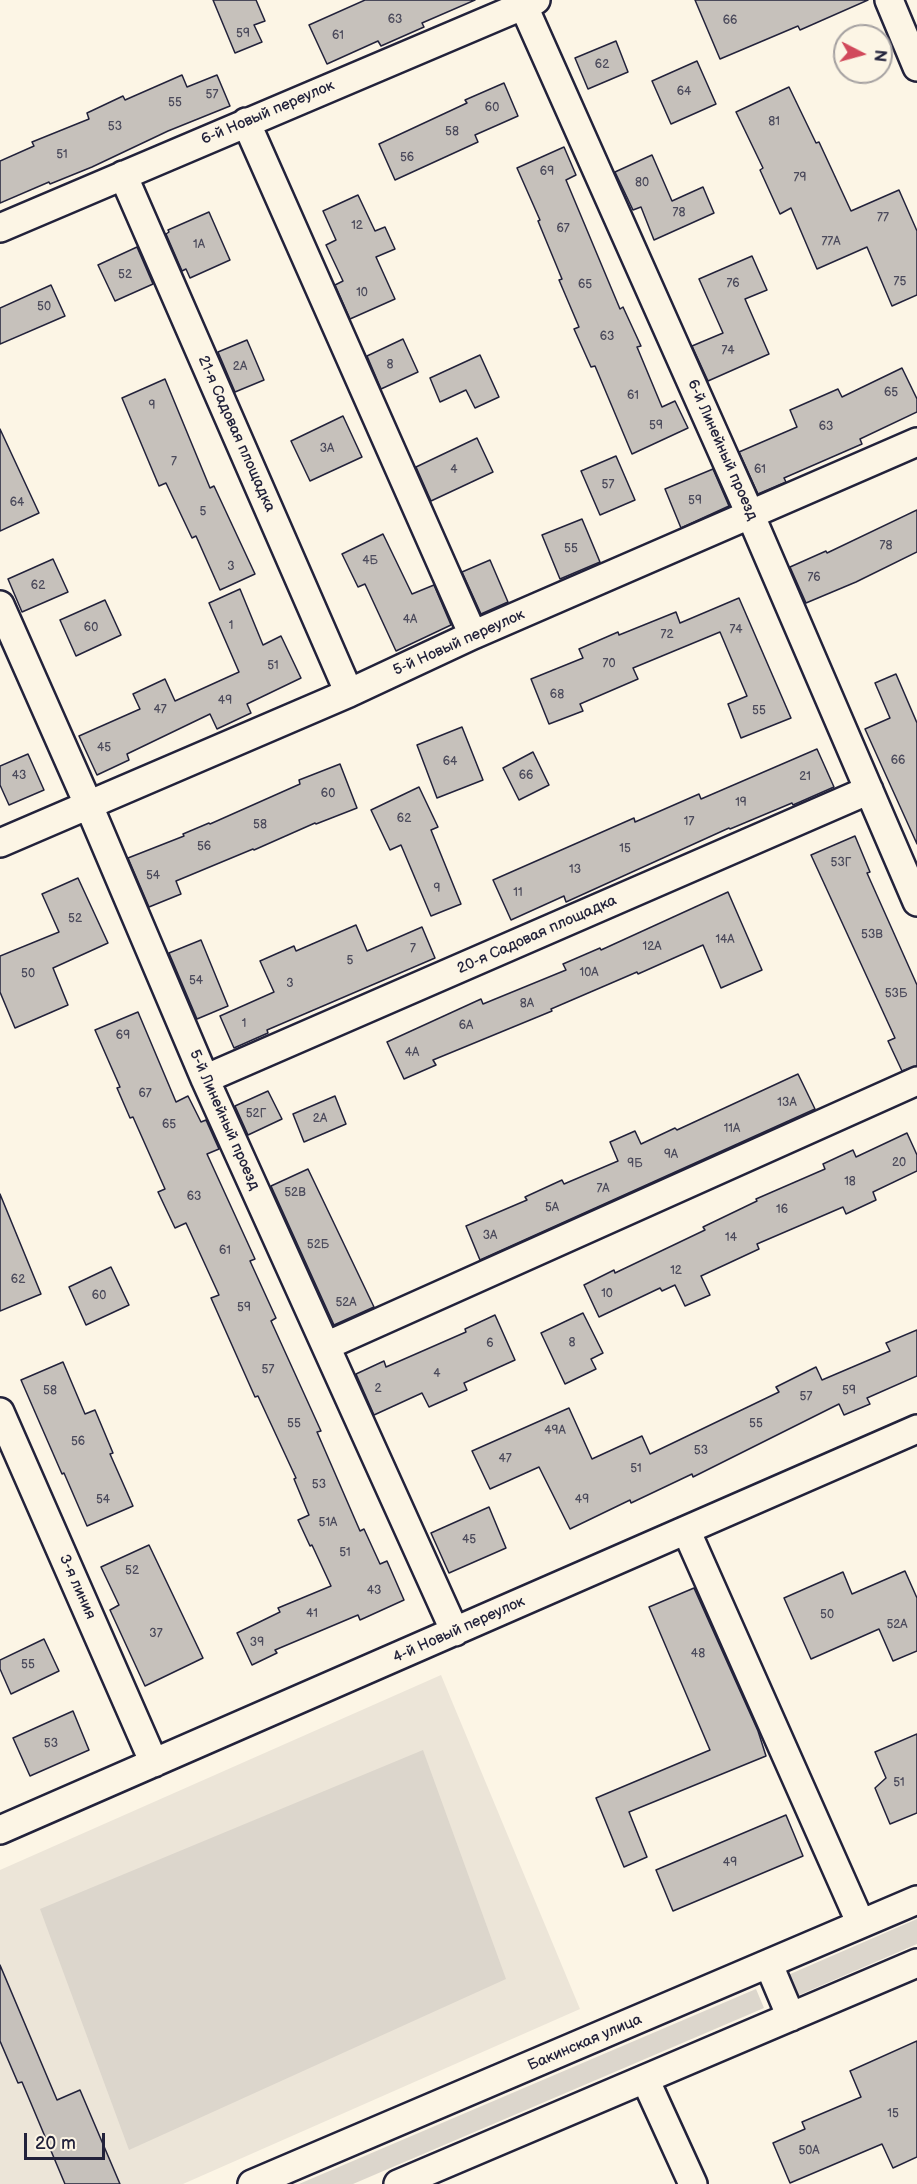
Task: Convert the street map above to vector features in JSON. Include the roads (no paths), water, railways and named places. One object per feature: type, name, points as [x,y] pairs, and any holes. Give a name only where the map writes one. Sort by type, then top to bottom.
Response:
[{"type":"street","points":[[889,0],[917,67]]},
{"type":"street","name":"6-й Новый переулок","points":[[0,228],[527,2]]},
{"type":"street","name":"6-й Линейный проезд","points":[[527,2],[917,902]]},
{"type":"street","points":[[246,122],[473,635]]},
{"type":"street","name":"21-я Садовая площадка","points":[[123,175],[349,693]]},
{"type":"street","name":"5-й Новый переулок","points":[[0,843],[349,693],[473,635],[917,442]]},
{"type":"street","name":"5-й Линейный проезд","points":[[0,605],[205,1079],[455,1632]]},
{"type":"street","name":"20-я Садовая площадка","points":[[205,1079],[869,790]]},
{"type":"street","points":[[326,1346],[917,1081]]},
{"type":"street","name":"3-я линия","points":[[0,1412],[154,1762]]},
{"type":"street","name":"4-й Новый переулок","points":[[0,1830],[917,1429]]},
{"type":"street","points":[[687,1530],[861,1924]]},
{"type":"street","name":"Бакинская улица","points":[[252,2184],[917,1900]]},
{"type":"street","points":[[398,2184],[917,1963]]},
{"type":"street","points":[[769,1965],[791,2017]]},
{"type":"street","points":[[645,2079],[693,2184]]}]
